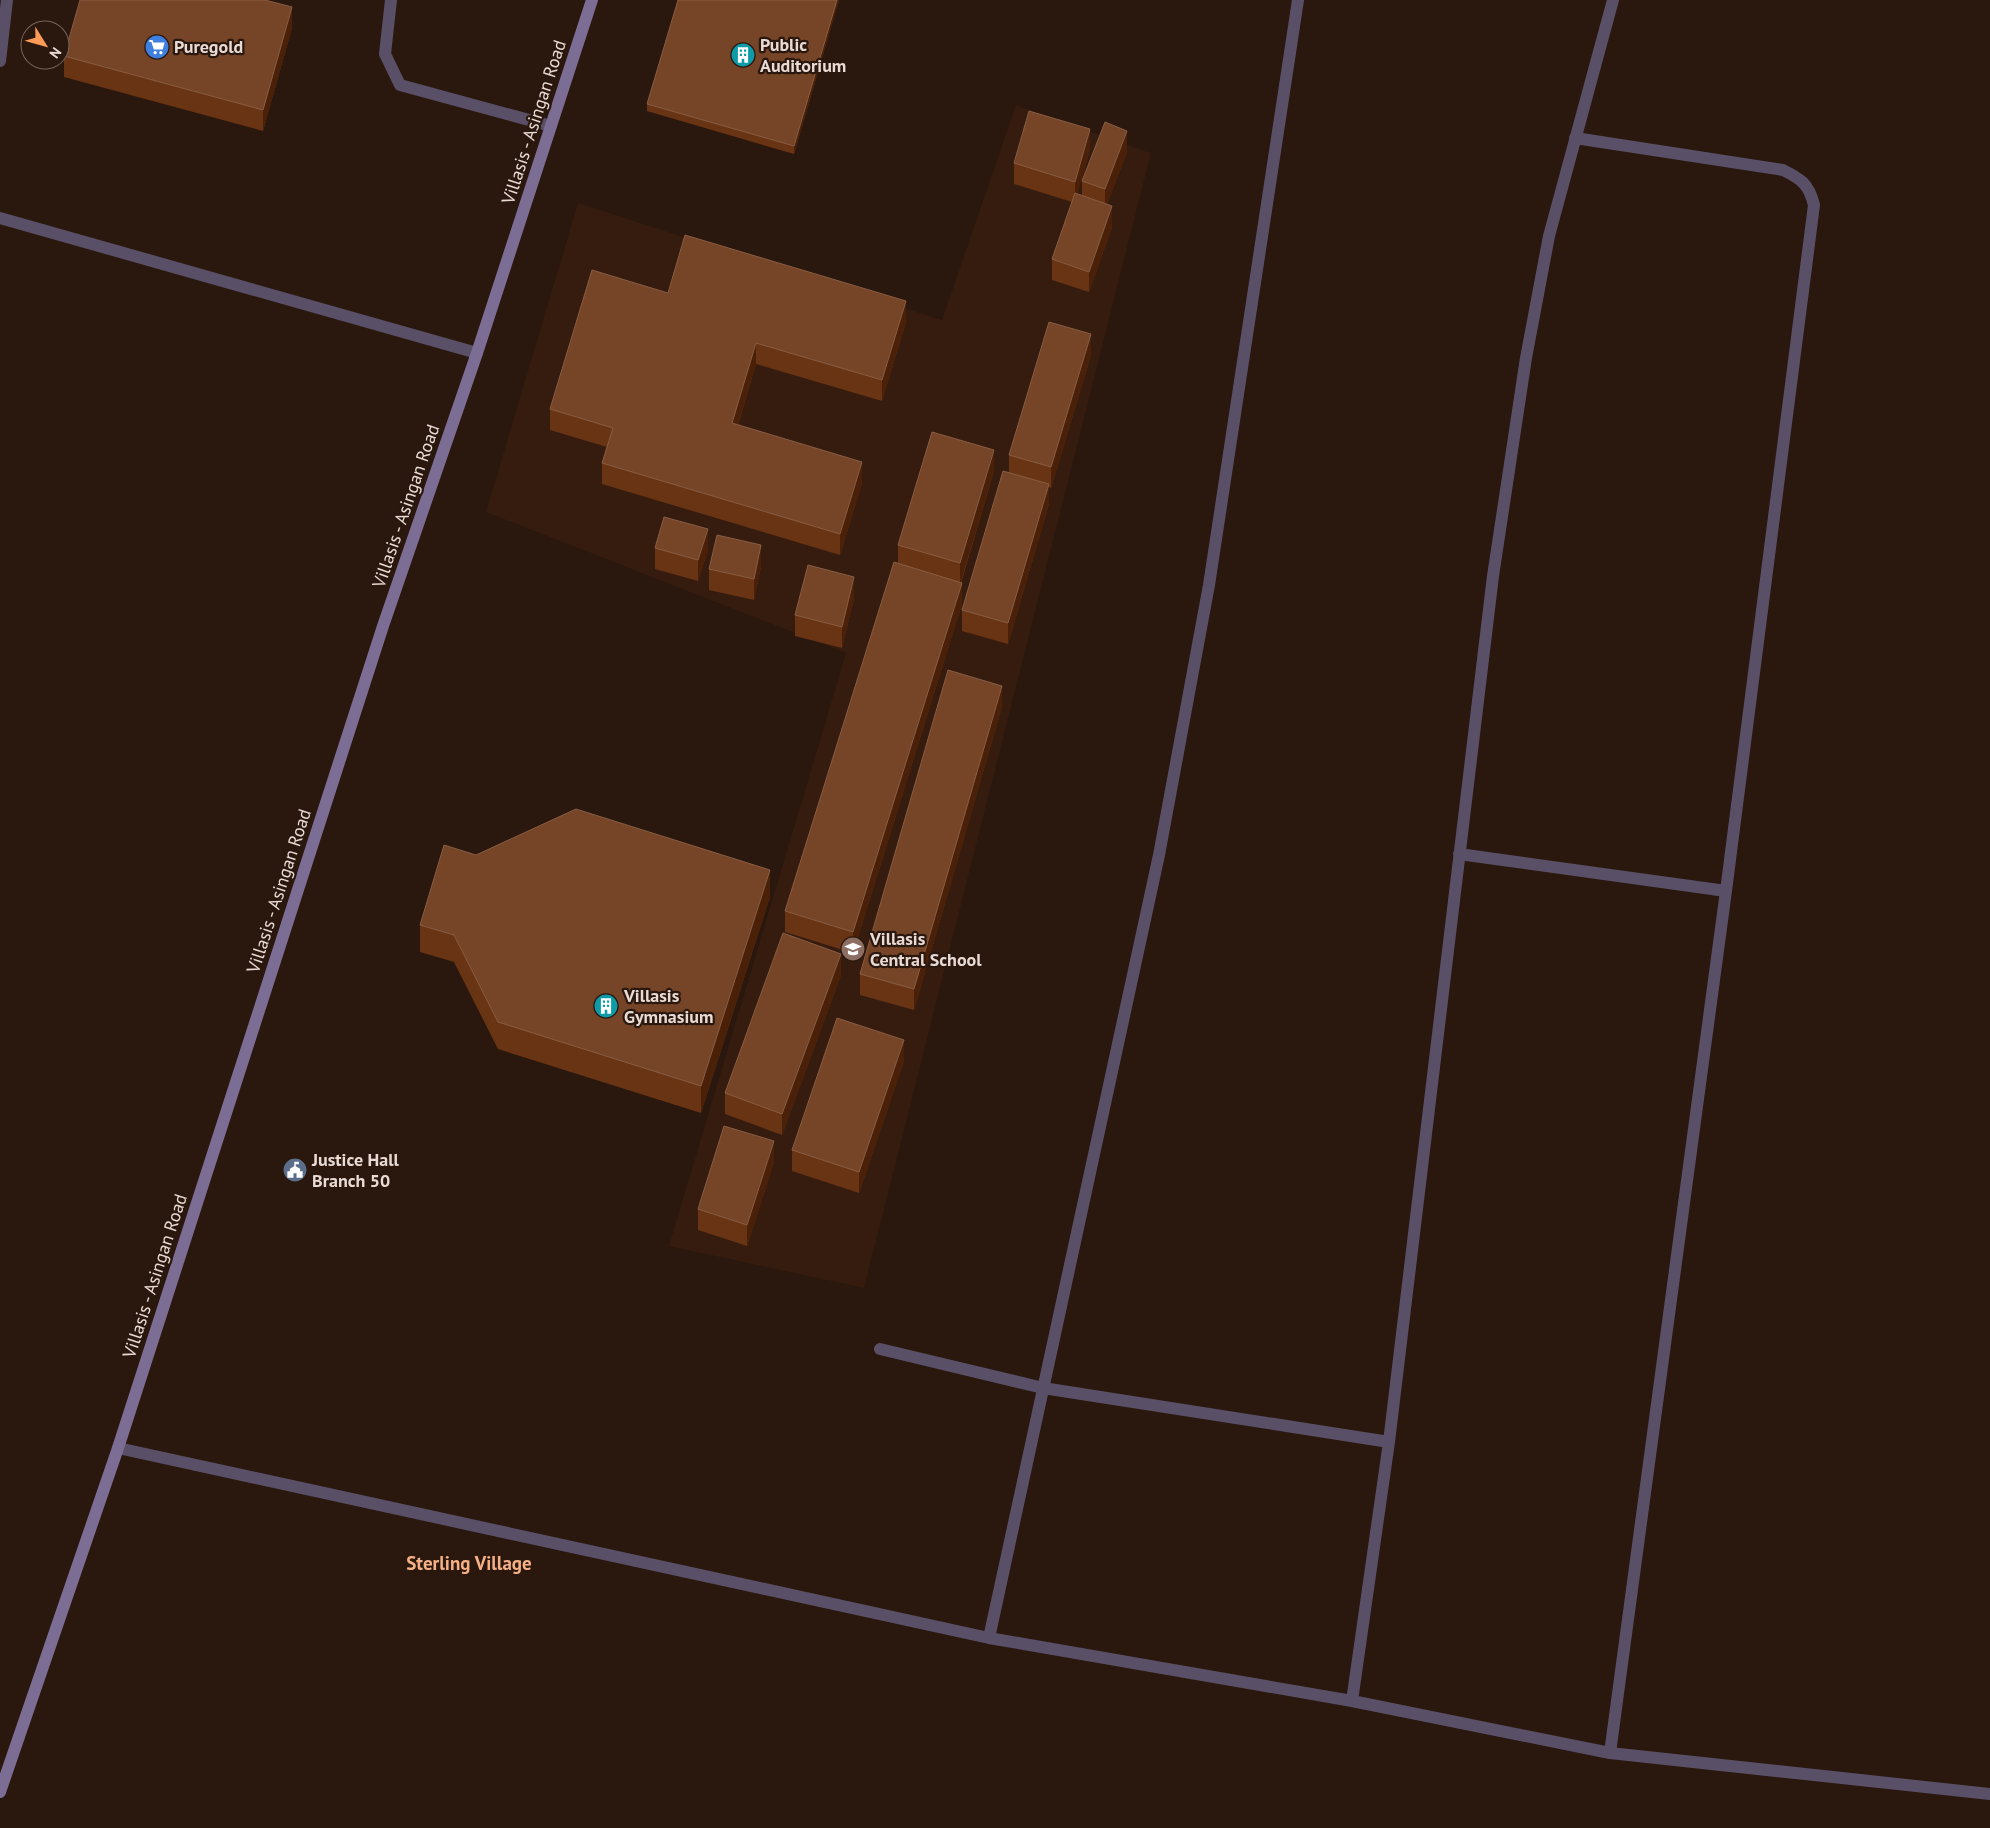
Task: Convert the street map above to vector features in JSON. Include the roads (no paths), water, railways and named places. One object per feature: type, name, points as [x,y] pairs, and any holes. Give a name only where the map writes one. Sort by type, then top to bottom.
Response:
[{"type":"main road","name":"Villasis - Asingan Road","points":[[0,1792],[118,1448],[380,635],[476,353],[592,0]]},
{"type":"street","points":[[0,61],[7,0]]},
{"type":"street","points":[[391,0],[385,54],[400,85],[551,126]]},
{"type":"street","points":[[989,1638],[1159,855],[1210,585],[1298,0]]},
{"type":"street","points":[[1352,1702],[1389,1442],[1493,576],[1526,358],[1549,236],[1574,138],[1613,0]]},
{"type":"street","points":[[1574,138],[1783,170],[1804,183],[1811,192],[1814,205],[1726,891],[1610,1753]]},
{"type":"street","points":[[0,218],[476,353]]},
{"type":"street","points":[[1459,854],[1726,891]]},
{"type":"street","points":[[880,1349],[1043,1388],[1389,1442]]},
{"type":"street","points":[[118,1448],[989,1638],[1352,1702],[1610,1753],[1990,1794]]},
{"type":"place","name":"Puregold","points":[[157,47]]},
{"type":"place","name":"Public Auditorium","points":[[743,55]]},
{"type":"place","name":"Villasis Central School","points":[[853,949]]},
{"type":"place","name":"Villasis Gymnasium","points":[[606,1006]]},
{"type":"place","name":"Justice Hall Branch 50","points":[[295,1170]]},
{"type":"district","name":"Sterling Village","points":[[469,1563]]}]
